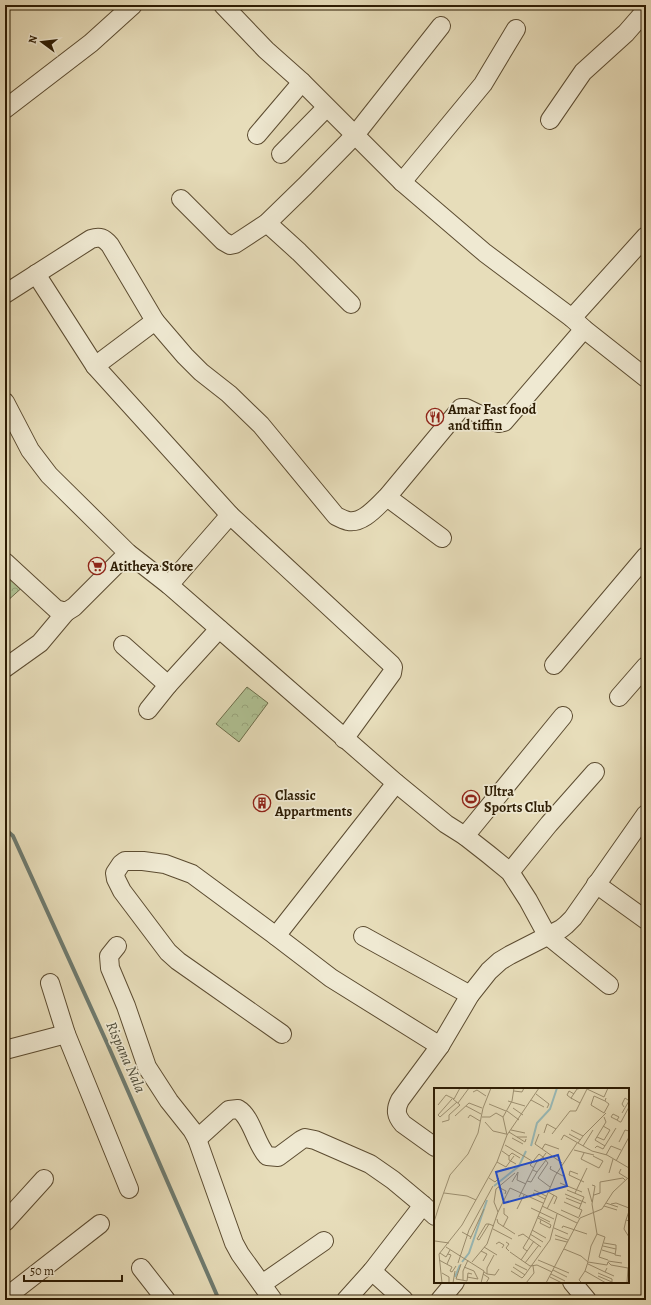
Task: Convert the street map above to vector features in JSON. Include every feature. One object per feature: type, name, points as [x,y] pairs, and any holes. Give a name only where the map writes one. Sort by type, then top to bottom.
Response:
[{"type":"street","points":[[5,109],[91,43],[133,5]]},
{"type":"street","points":[[223,5],[266,50],[302,82],[326,108],[402,182],[485,252],[646,378]]},
{"type":"street","points":[[550,120],[586,68],[626,33],[646,10]]},
{"type":"street","points":[[181,199],[223,241],[230,245],[235,244],[267,222],[355,135],[441,26]]},
{"type":"street","points":[[402,182],[483,84],[516,29]]},
{"type":"street","points":[[258,135],[302,82]]},
{"type":"street","points":[[281,154],[326,108]]},
{"type":"street","points":[[267,222],[351,304]]},
{"type":"street","points":[[5,294],[91,239],[100,237],[104,239],[110,245],[156,321],[185,356],[201,372],[229,394],[261,425],[336,516],[346,521],[359,520],[374,510],[387,497],[461,408],[466,408],[495,422],[504,422],[646,236]]},
{"type":"street","points":[[36,274],[94,366],[230,515],[391,664],[392,673],[344,739]]},
{"type":"street","points":[[94,366],[156,321]]},
{"type":"street","points":[[5,402],[30,450],[49,475],[128,553],[169,585],[396,784],[510,872],[528,900],[547,936],[609,985]]},
{"type":"street","points":[[387,497],[442,538]]},
{"type":"street","points":[[169,585],[230,515]]},
{"type":"street","points":[[5,668],[40,643],[66,612],[74,607],[128,553]]},
{"type":"street","points":[[554,665],[646,556]]},
{"type":"street","points":[[5,562],[56,610],[66,612]]},
{"type":"street","points":[[148,710],[168,685],[219,629]]},
{"type":"street","points":[[123,645],[168,685]]},
{"type":"street","points":[[619,697],[646,666]]},
{"type":"street","points":[[465,836],[563,716]]},
{"type":"street","points":[[510,872],[549,824],[595,772]]},
{"type":"street","points":[[276,936],[396,784]]},
{"type":"street","points":[[434,1146],[403,1124],[397,1117],[396,1110],[400,1100],[440,1046],[470,995],[500,961],[561,929],[573,918],[646,814]]},
{"type":"street","points":[[282,1034],[168,952],[122,891],[116,879],[116,873],[121,864],[129,860],[165,864],[192,874],[331,978],[440,1046]]},
{"type":"street","points":[[596,884],[646,920]]},
{"type":"street","points":[[363,936],[470,995]]},
{"type":"street","points":[[117,946],[109,956],[110,968],[126,1006],[147,1067],[169,1101],[192,1130],[197,1139],[234,1243],[240,1254],[273,1300]]},
{"type":"street","points":[[50,983],[66,1034],[129,1189]]},
{"type":"street","points":[[5,1050],[66,1034]]},
{"type":"street","points":[[197,1139],[229,1110],[238,1109],[245,1115],[261,1148],[267,1156],[278,1157],[305,1138],[315,1140],[370,1164],[393,1180],[429,1211],[346,1300]]},
{"type":"street","points":[[5,1222],[44,1179]]},
{"type":"street","points":[[5,1298],[100,1224]]},
{"type":"street","points":[[262,1284],[324,1241]]},
{"type":"street","points":[[141,1268],[166,1300]]},
{"type":"street","points":[[372,1271],[404,1300]]},
{"type":"street","points":[[440,1300],[454,1283]]},
{"type":"street","points":[[573,1283],[588,1300]]},
{"type":"green space","points":[[5,564],[26,584],[5,603]]},
{"type":"green space","points":[[247,687],[268,703],[239,742],[216,724]]},
{"type":"waterway","name":"Rispana Nala","points":[[5,829],[13,836],[107,1043],[219,1300]]},
{"type":"place","name":"Amar Fast food and tiffin","points":[[435,417]]},
{"type":"place","name":"Atitheya Store","points":[[97,566]]},
{"type":"place","name":"Ultra Sports Club","points":[[471,799]]},
{"type":"place","name":"Classic Appartments","points":[[262,803]]}]
